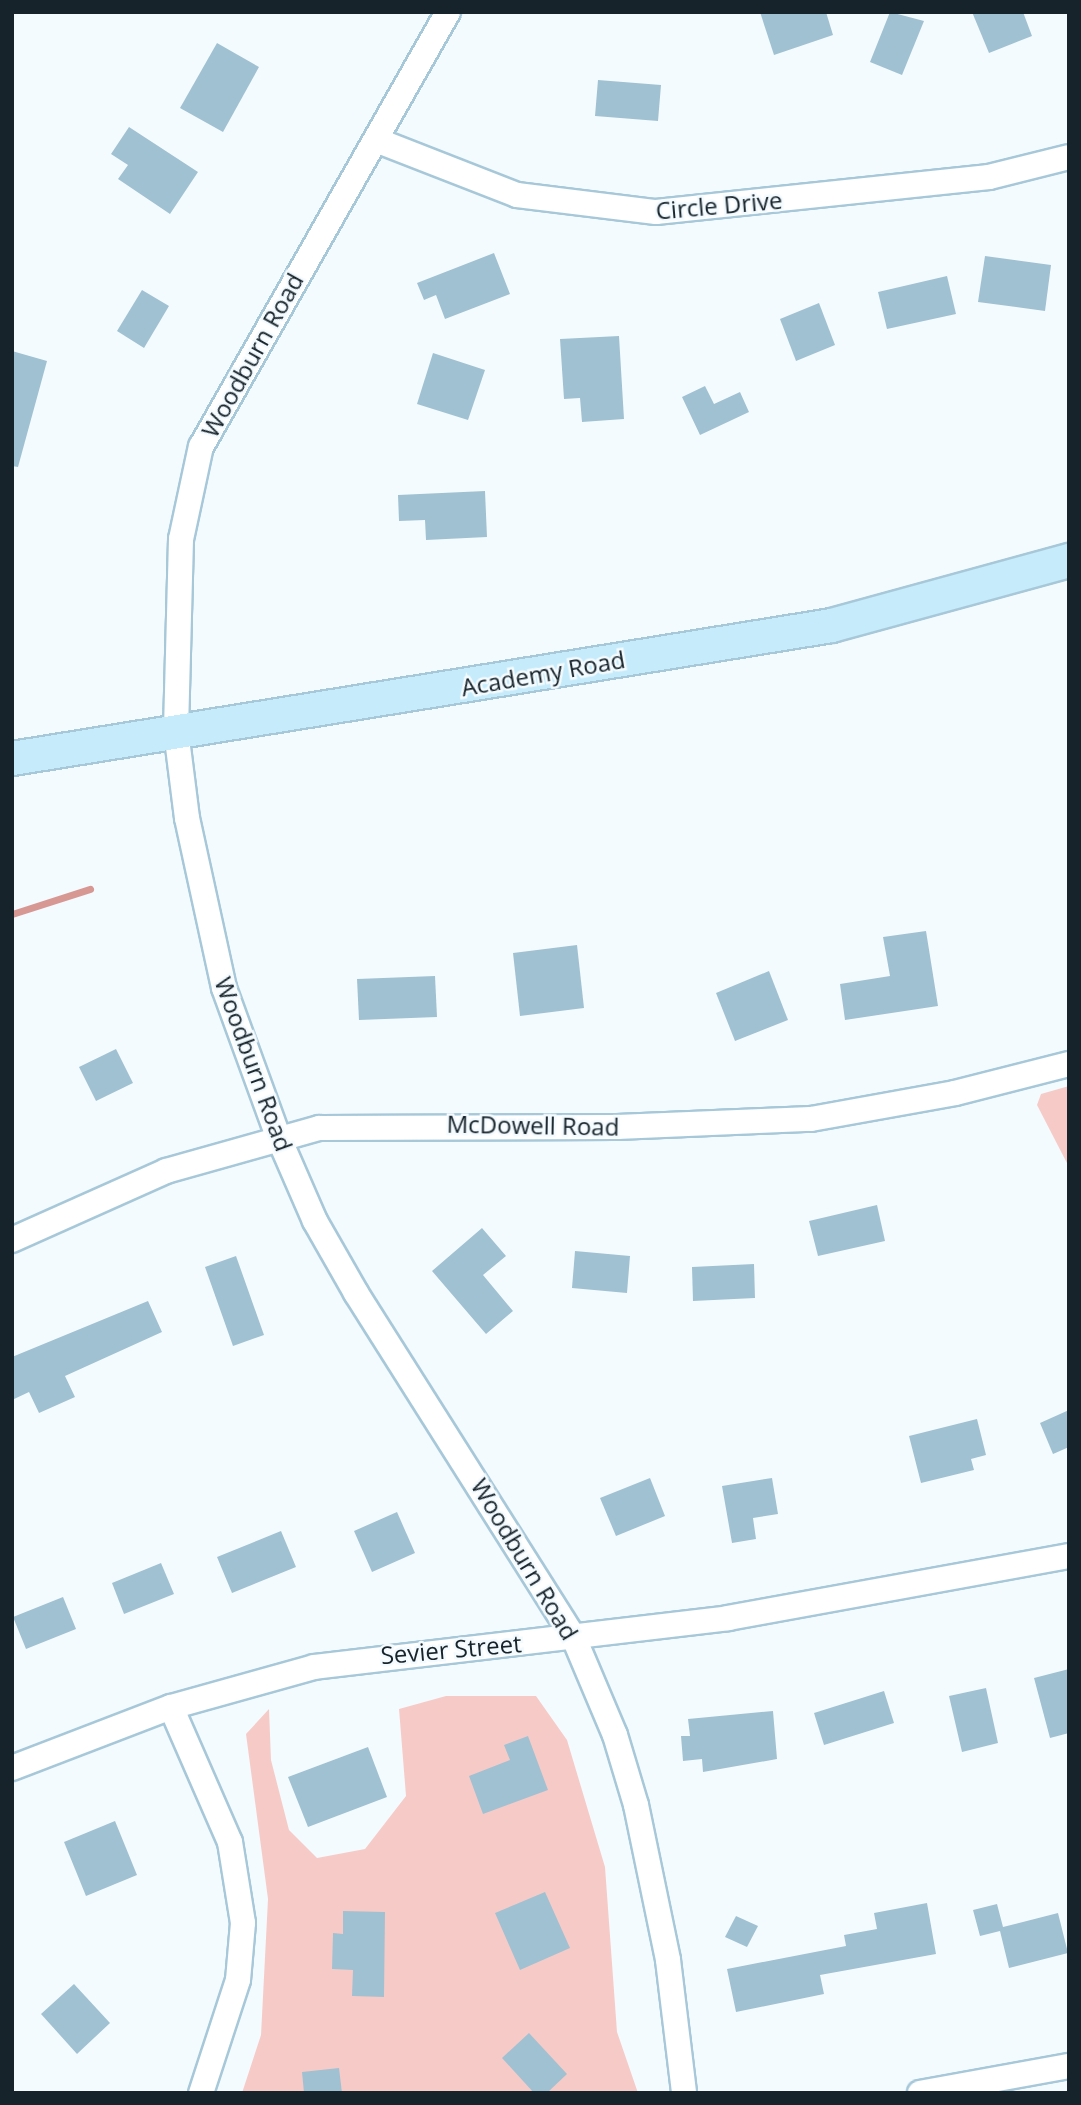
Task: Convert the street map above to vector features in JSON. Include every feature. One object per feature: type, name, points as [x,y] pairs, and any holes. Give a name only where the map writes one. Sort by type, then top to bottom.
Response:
[{"type":"main road","name":"Academy Road","points":[[12,758],[831,625],[1069,560]]},
{"type":"street","name":"Woodburn Road","points":[[448,12],[201,446],[181,539],[176,731],[187,818],[224,988],[278,1136],[315,1221],[356,1293],[574,1638],[615,1735],[636,1805],[668,1960],[684,2093]]},
{"type":"street","name":"Circle Drive","points":[[376,140],[517,195],[656,212],[989,177],[1069,158]]},
{"type":"street","name":"McDowell Road","points":[[12,1240],[166,1171],[278,1136],[369,1124],[617,1127],[811,1119],[941,1096],[1069,1064]]},
{"type":"street","name":"Sevier Street","points":[[12,1768],[171,1707],[261,1679],[379,1655],[574,1638],[728,1618],[1069,1556]]},
{"type":"street","points":[[171,1707],[230,1842],[243,1923],[238,1980],[201,2093]]},
{"type":"street","points":[[920,2093],[1069,2066]]},
{"type":"shaded area","points":[[1069,1086],[1069,1167],[1037,1105],[1041,1094]]},
{"type":"shaded area","points":[[446,1696],[536,1696],[567,1740],[605,1867],[617,2032],[638,2093],[242,2093],[261,2035],[268,1899],[246,1734],[269,1709],[271,1760],[289,1830],[317,1858],[365,1849],[406,1796],[399,1709]]},
{"type":"building","points":[[760,12],[826,12],[833,35],[774,55]]},
{"type":"building","points":[[890,12],[924,21],[902,75],[870,62]]},
{"type":"building","points":[[972,12],[1023,12],[1032,36],[989,53]]},
{"type":"building","points":[[217,43],[259,67],[223,132],[180,108]]},
{"type":"building","points":[[598,80],[661,85],[658,121],[595,116]]},
{"type":"building","points":[[129,127],[198,172],[170,214],[118,179],[128,165],[111,154]]},
{"type":"building","points":[[494,253],[510,294],[445,319],[436,295],[424,300],[417,283]]},
{"type":"building","points":[[985,256],[1051,265],[1045,311],[978,302]]},
{"type":"building","points":[[947,276],[956,314],[887,329],[878,292]]},
{"type":"building","points":[[142,290],[169,306],[144,348],[117,331]]},
{"type":"building","points":[[819,303],[835,345],[796,361],[780,319]]},
{"type":"building","points":[[619,336],[624,419],[582,422],[580,398],[564,399],[560,339]]},
{"type":"building","points":[[12,351],[47,361],[18,467],[12,466]]},
{"type":"building","points":[[433,353],[485,370],[468,420],[417,404]]},
{"type":"building","points":[[705,386],[714,404],[740,392],[749,412],[700,435],[682,397]]},
{"type":"building","points":[[485,491],[487,537],[426,540],[425,520],[399,521],[398,495]]},
{"type":"building","points":[[926,931],[938,1006],[845,1020],[840,984],[890,976],[883,937]]},
{"type":"building","points":[[577,945],[584,1008],[520,1016],[513,953]]},
{"type":"building","points":[[769,971],[788,1020],[735,1041],[716,993]]},
{"type":"building","points":[[435,976],[437,1017],[359,1020],[357,979]]},
{"type":"building","points":[[116,1049],[133,1083],[96,1101],[79,1067]]},
{"type":"building","points":[[877,1205],[885,1241],[818,1256],[809,1221]]},
{"type":"building","points":[[482,1228],[506,1256],[483,1275],[513,1311],[486,1334],[432,1271]]},
{"type":"building","points":[[575,1251],[630,1256],[627,1293],[572,1288]]},
{"type":"building","points":[[236,1256],[264,1335],[233,1346],[205,1267]]},
{"type":"building","points":[[754,1264],[755,1298],[693,1301],[692,1267]]},
{"type":"building","points":[[148,1301],[162,1332],[65,1376],[75,1397],[39,1413],[29,1392],[12,1400],[12,1357]]},
{"type":"building","points":[[1069,1410],[1069,1447],[1053,1454],[1040,1423]]},
{"type":"building","points":[[977,1419],[986,1455],[971,1459],[974,1470],[921,1483],[909,1436]]},
{"type":"building","points":[[650,1478],[665,1516],[616,1536],[600,1498]]},
{"type":"building","points":[[772,1478],[778,1514],[753,1518],[756,1539],[732,1543],[722,1486]]},
{"type":"building","points":[[397,1512],[415,1553],[372,1572],[354,1531]]},
{"type":"building","points":[[281,1531],[296,1567],[232,1593],[217,1557]]},
{"type":"building","points":[[161,1563],[174,1594],[124,1614],[112,1583]]},
{"type":"building","points":[[63,1597],[76,1629],[26,1649],[13,1617]]},
{"type":"building","points":[[1069,1669],[1069,1733],[1050,1738],[1034,1678]]},
{"type":"building","points":[[986,1688],[998,1743],[962,1752],[949,1696]]},
{"type":"building","points":[[884,1691],[894,1723],[824,1745],[814,1713]]},
{"type":"building","points":[[773,1711],[777,1759],[703,1772],[702,1759],[683,1761],[681,1736],[690,1736],[688,1719]]},
{"type":"building","points":[[528,1736],[548,1790],[483,1814],[469,1776],[510,1760],[504,1745]]},
{"type":"building","points":[[368,1747],[387,1797],[308,1827],[288,1777]]},
{"type":"building","points":[[115,1821],[137,1875],[86,1896],[64,1842]]},
{"type":"building","points":[[545,1892],[570,1948],[520,1970],[495,1913]]},
{"type":"building","points":[[927,1903],[936,1954],[820,1975],[824,1994],[736,2012],[727,1969],[846,1946],[844,1935],[877,1929],[874,1913]]},
{"type":"building","points":[[997,1904],[1003,1927],[1058,1913],[1068,1953],[1009,1968],[1000,1931],[980,1936],[973,1910]]},
{"type":"building","points":[[343,1911],[385,1912],[384,1997],[352,1996],[353,1970],[332,1969],[333,1933],[343,1934]]},
{"type":"building","points":[[736,1916],[758,1926],[747,1947],[725,1937]]},
{"type":"building","points":[[74,1984],[110,2023],[77,2054],[41,2014]]},
{"type":"building","points":[[529,2033],[567,2074],[547,2093],[534,2093],[502,2058]]},
{"type":"building","points":[[339,2068],[342,2093],[304,2093],[302,2072]]},
{"type":"waterway","points":[[12,914],[90,889]]}]
